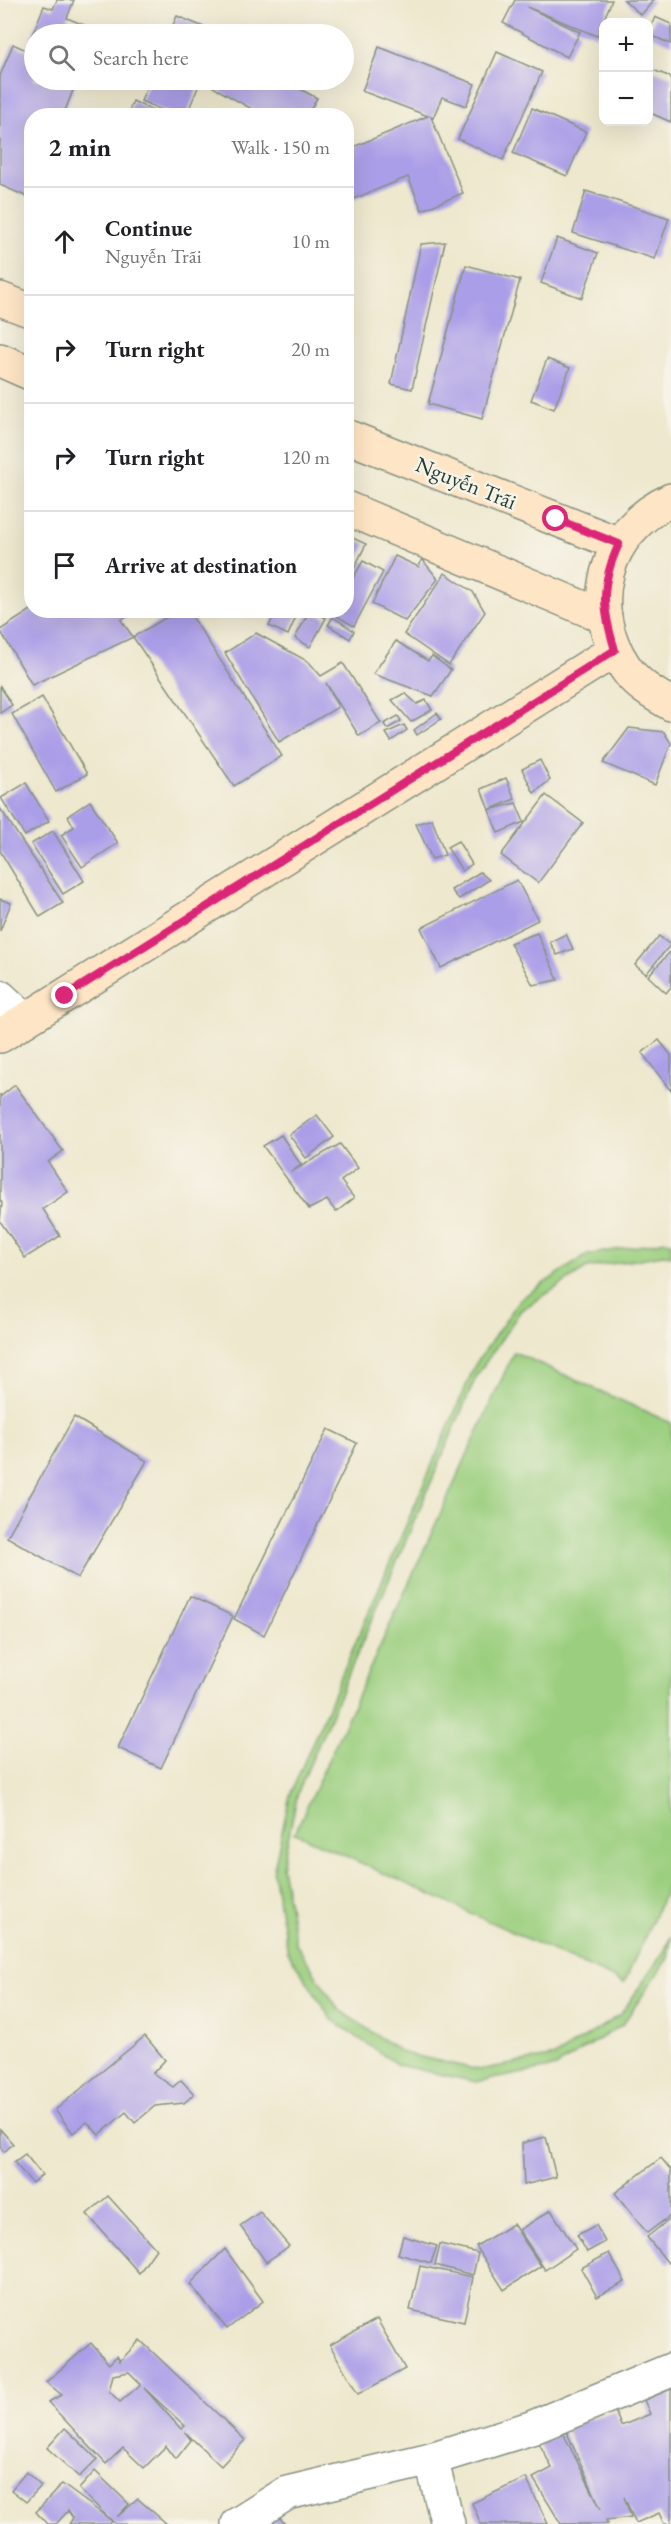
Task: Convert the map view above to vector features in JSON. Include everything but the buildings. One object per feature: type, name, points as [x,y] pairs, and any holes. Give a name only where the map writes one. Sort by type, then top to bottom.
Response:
[{"type":"main road","points":[[0,299],[24,308]]},
{"type":"main road","points":[[0,360],[24,370]]},
{"type":"main road","name":"Nguyễn Trãi","points":[[354,439],[619,544]]},
{"type":"main road","points":[[671,500],[650,510],[619,544],[605,583],[605,617],[615,650],[639,683],[671,704]]},
{"type":"main road","points":[[354,510],[605,617]]},
{"type":"main road","points":[[13,1028],[615,650]]},
{"type":"street","points":[[0,997],[13,1028]]},
{"type":"street","points":[[238,2524],[287,2493],[431,2459],[531,2428],[671,2370]]},
{"type":"street","points":[[431,2459],[448,2524]]},
{"type":"green space","points":[[671,1242],[671,1256],[663,1255],[587,1268],[521,1310],[477,1375],[298,1792],[282,1867],[296,1944],[338,2009],[403,2053],[479,2070],[556,2056],[621,2014],[665,1950],[671,1936],[668,1958],[623,2024],[556,2067],[476,2082],[398,2065],[331,2019],[288,1952],[273,1873],[290,1795],[475,1365],[520,1299],[587,1255]]},
{"type":"green space","points":[[514,1352],[671,1423],[671,1879],[624,1983],[295,1833]]},
{"type":"route","points":[[65,996],[615,650],[605,617],[604,592],[609,567],[619,544],[556,519]]}]
